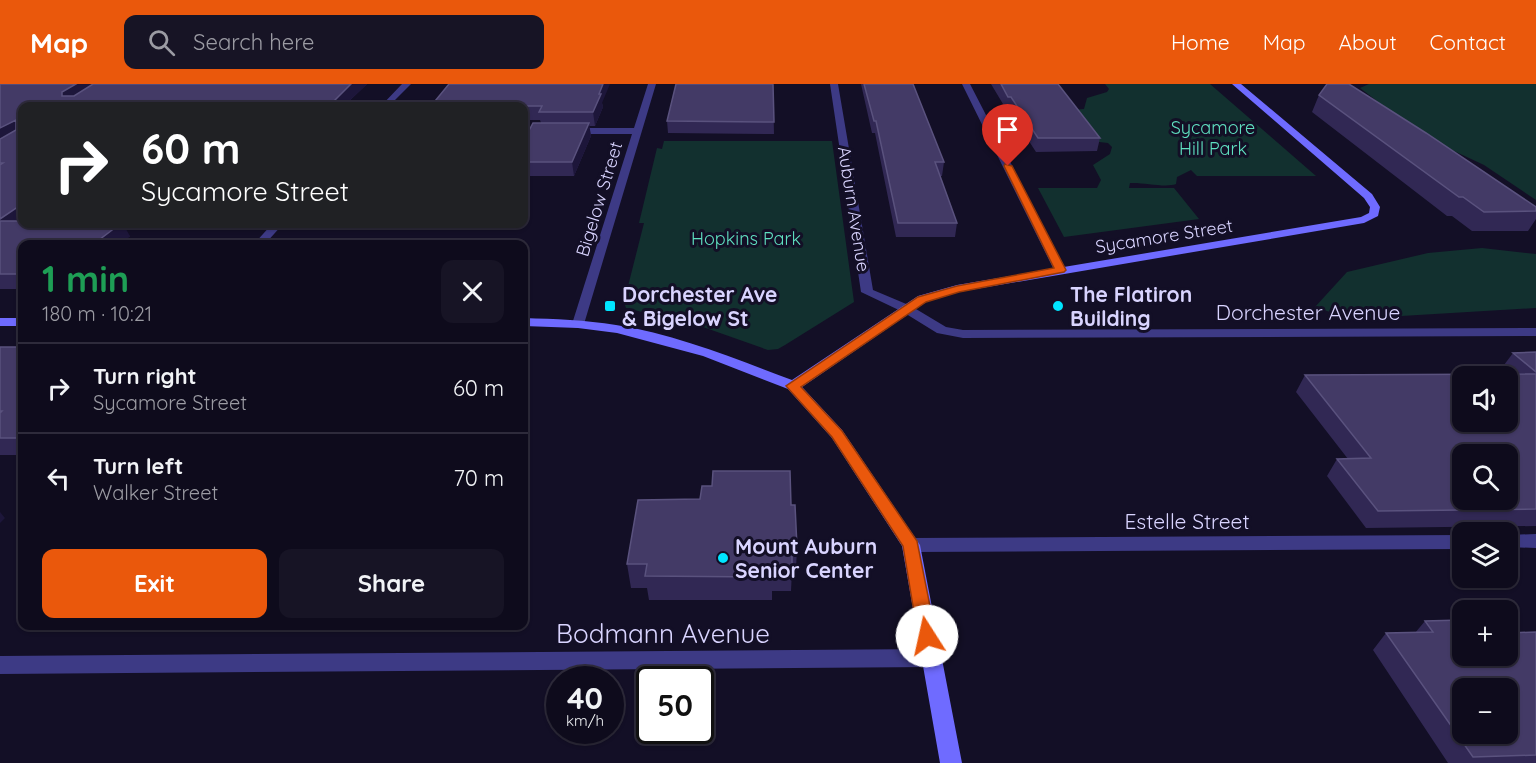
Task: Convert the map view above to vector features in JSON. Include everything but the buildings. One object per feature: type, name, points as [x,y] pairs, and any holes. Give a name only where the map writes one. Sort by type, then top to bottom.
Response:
[{"type":"main road","name":"Sycamore Street","points":[[793,386],[922,299],[957,289],[1060,270],[1364,220],[1374,214],[1375,207],[1368,196],[1236,84]]},
{"type":"main road","points":[[0,322],[18,322]]},
{"type":"main road","points":[[528,322],[578,324],[618,329],[708,353],[793,386],[837,434],[911,545],[951,763]]},
{"type":"street","points":[[389,102],[406,84]]},
{"type":"street","name":"Bigelow Street","points":[[578,324],[652,84]]},
{"type":"street","name":"Auburn Avenue","points":[[834,84],[867,292],[907,309]]},
{"type":"street","points":[[966,84],[1060,270]]},
{"type":"street","points":[[528,131],[638,131]]},
{"type":"street","points":[[263,240],[274,228]]},
{"type":"street","name":"Dorchester Avenue","points":[[907,309],[942,330],[963,334],[1536,332]]},
{"type":"street","points":[[1518,541],[1536,541]]},
{"type":"street","name":"Estelle Street","points":[[911,545],[1452,542]]},
{"type":"street","name":"Bodmann Avenue","points":[[0,665],[931,658]]},
{"type":"green space","name":"Sycamore Hill Park","points":[[1105,84],[1210,84],[1316,176],[1197,176],[1191,170],[1177,177],[1176,184],[1130,183],[1129,188],[1174,188],[1199,219],[1064,237],[1038,188],[1097,188],[1101,180],[1093,165],[1110,154],[1112,147],[1108,143],[1028,134],[1007,119],[1014,114],[1084,109],[1087,98],[1107,92],[1109,89]]},
{"type":"green space","points":[[1369,84],[1536,84],[1536,200],[1484,165],[1424,137],[1360,88]]},
{"type":"green space","name":"Hopkins Park","points":[[664,141],[832,141],[854,302],[778,349],[768,350],[703,327],[626,308],[624,302],[644,223],[639,223],[657,148],[662,149]]},
{"type":"green space","points":[[1482,248],[1536,254],[1536,308],[1368,318],[1342,316],[1315,307],[1347,272],[1428,253]]},
{"type":"place","name":"Dorchester Ave & Bigelow St","points":[[610,306]]},
{"type":"place","name":"The Flatiron Building","points":[[1058,306]]},
{"type":"place","name":"Mount Auburn Senior Center","points":[[723,558]]},
{"type":"route","points":[[927,636],[911,545],[837,434],[793,386],[922,299],[957,289],[1060,270],[1008,166]]}]
